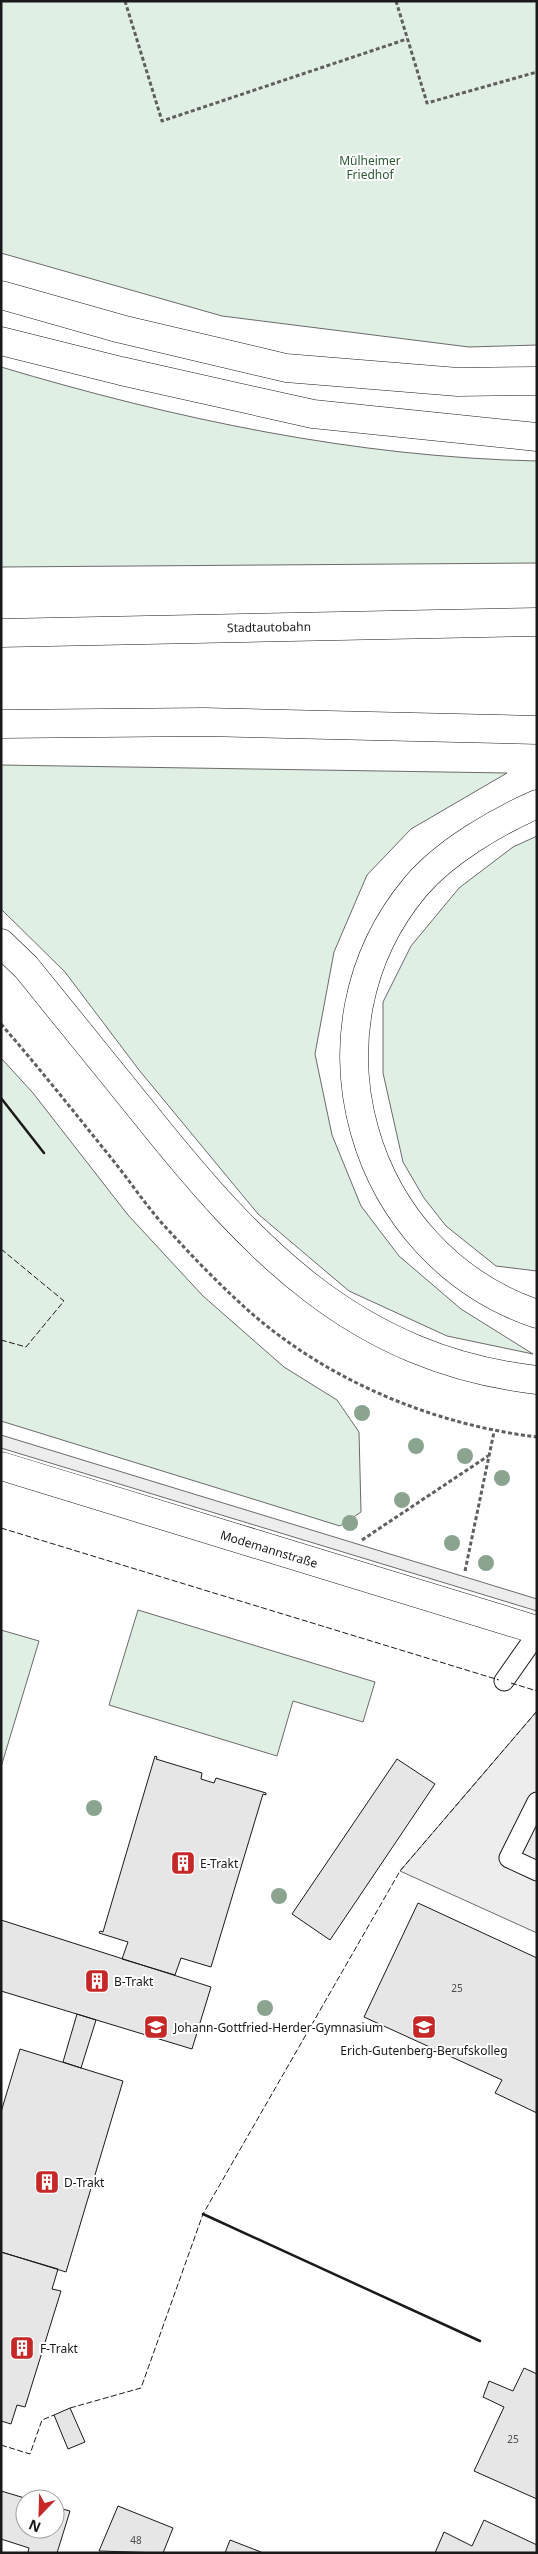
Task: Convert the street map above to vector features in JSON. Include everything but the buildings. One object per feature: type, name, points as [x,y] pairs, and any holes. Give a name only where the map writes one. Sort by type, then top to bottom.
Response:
[{"type":"main road","points":[[1,295],[121,329],[286,368],[458,382],[537,382]]},
{"type":"main road","points":[[1,341],[121,371],[313,414],[537,437]]},
{"type":"main road","name":"Stadtautobahn","points":[[1,633],[537,622]]},
{"type":"main road","points":[[1,724],[204,722],[537,730]]},
{"type":"main road","points":[[537,804],[511,815],[472,840],[436,866],[416,886],[382,937],[369,968],[360,1004],[354,1049],[356,1096],[363,1130],[373,1161],[386,1189],[402,1214],[417,1234],[458,1272],[482,1289],[519,1308],[537,1314]]},
{"type":"main road","points":[[1,943],[26,967],[222,1208],[261,1247],[302,1283],[346,1314],[412,1347],[483,1371],[537,1380]]},
{"type":"main road","name":"Modemannstraße","points":[[1,1466],[537,1632]]},
{"type":"lane","points":[[504,1682],[537,1632]]},
{"type":"lane","points":[[537,1802],[509,1858],[537,1871]]},
{"type":"path","points":[[125,1],[162,120],[407,39]]},
{"type":"path","points":[[396,1],[427,103],[537,72]]},
{"type":"path","points":[[457,1607],[494,1432]]},
{"type":"path","points":[[323,1565],[488,1456]]},
{"type":"green space","name":"Mülheimer Friedhof","points":[[1,1],[537,1],[537,345],[469,347],[222,316],[1,253]]},
{"type":"green space","points":[[1,367],[133,403],[199,419],[266,432],[401,452],[537,461],[537,563],[1,567]]},
{"type":"green space","points":[[1,765],[507,773],[411,829],[367,875],[334,952],[315,1054],[332,1135],[361,1206],[399,1256],[461,1309],[533,1354],[447,1336],[349,1291],[258,1214],[139,1070],[65,972],[1,909]]},
{"type":"green space","points":[[537,836],[537,1271],[496,1266],[446,1226],[424,1198],[403,1162],[383,1073],[383,1002],[411,946],[459,888],[513,847]]},
{"type":"green space","points":[[1,1058],[33,1093],[128,1215],[203,1296],[284,1367],[337,1400],[359,1432],[361,1512],[340,1526],[1,1421]]},
{"type":"green space","points":[[138,1610],[375,1682],[363,1722],[293,1701],[277,1756],[109,1705]]},
{"type":"green space","points":[[1,1630],[39,1641],[1,1767]]},
{"type":"shaded area","points":[[1,1435],[537,1599],[537,1611],[1,1448]]},
{"type":"shaded area","points":[[537,1711],[537,1933],[400,1871]]},
{"type":"fence","points":[[1,1249],[64,1301],[26,1347],[1,1340]]},
{"type":"fence","points":[[1,1528],[499,1680]]},
{"type":"fence","points":[[511,1683],[537,1691]]},
{"type":"fence","points":[[70,2408],[141,2388],[203,2214],[400,1871],[537,1711]]},
{"type":"fence","points":[[1,2445],[30,2454],[42,2420],[54,2415]]},
{"type":"wall","points":[[1,1098],[44,1153]]},
{"type":"wall","points":[[203,2214],[480,2341]]},
{"type":"place","name":"E-Trakt","points":[[183,1863]]},
{"type":"place","name":"B-Trakt","points":[[97,1981]]},
{"type":"place","name":"Johann-Gottfried-Herder-Gymnasium","points":[[156,2027]]},
{"type":"place","name":"Erich-Gutenberg-Berufskolleg","points":[[424,2027]]},
{"type":"place","name":"D-Trakt","points":[[47,2182]]},
{"type":"place","name":"F-Trakt","points":[[22,2348]]}]
